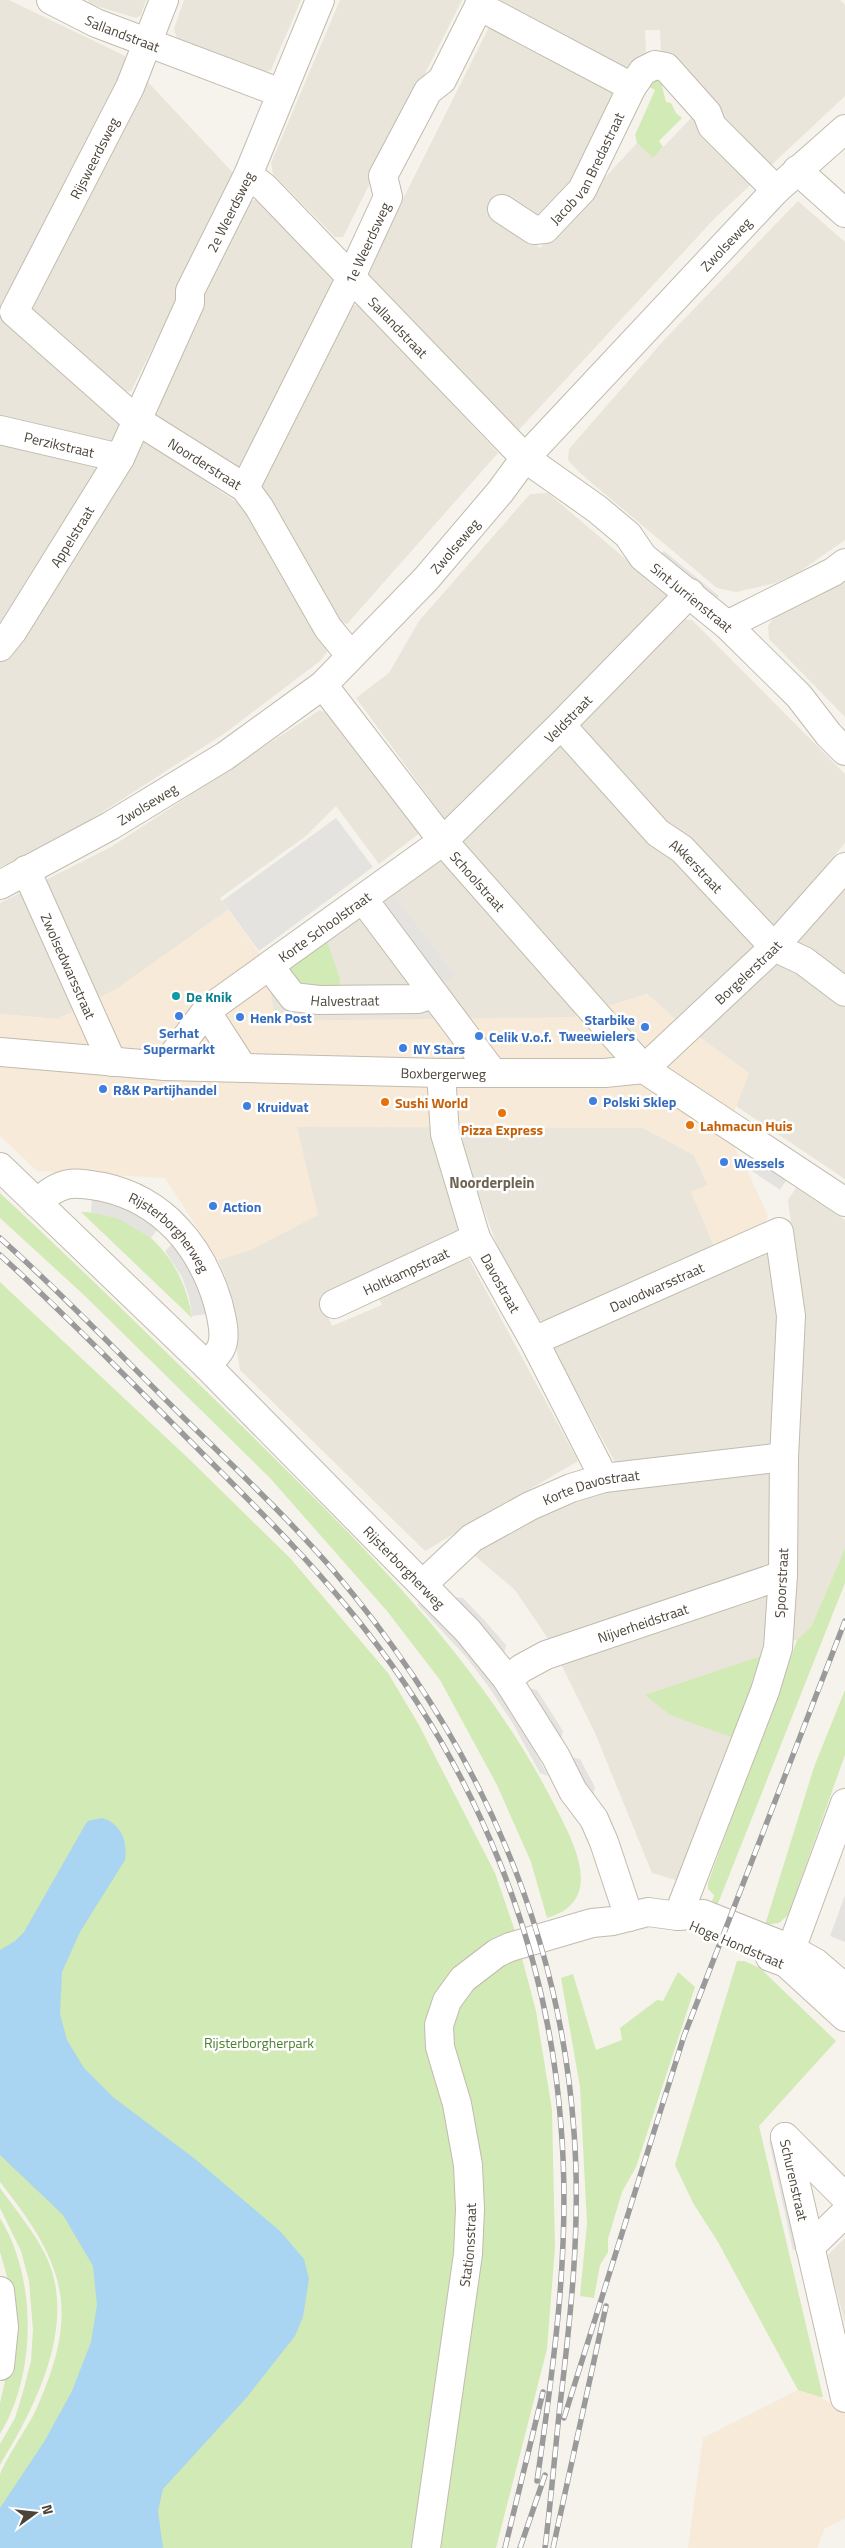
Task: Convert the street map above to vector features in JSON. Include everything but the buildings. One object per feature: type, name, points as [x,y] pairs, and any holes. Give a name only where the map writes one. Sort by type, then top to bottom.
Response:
[{"type":"street","name":"Rijsweerdsweg","points":[[14,312],[130,87],[164,0]]},
{"type":"street","name":"2e Weerdsweg","points":[[136,419],[190,303],[190,291],[248,175],[320,0]]},
{"type":"street","name":"Sallandstraat","points":[[60,2],[96,23],[281,93]]},
{"type":"street","points":[[480,3],[632,87]]},
{"type":"street","name":"1e Weerdsweg","points":[[245,488],[350,279],[388,198],[383,176],[428,91],[442,80],[480,3]]},
{"type":"street","name":"Jacob van Bredastraat","points":[[502,209],[534,230],[545,229],[585,185],[632,87],[643,71],[655,65],[666,67],[707,113],[712,126],[776,190]]},
{"type":"street","name":"Zwolseweg","points":[[0,885],[110,826],[225,756],[323,685],[426,580],[500,492],[525,458],[776,190],[845,129]]},
{"type":"street","points":[[797,170],[845,213]]},
{"type":"street","name":"Sallandstraat","points":[[248,175],[264,187],[350,279],[525,458]]},
{"type":"street","name":"Noorderstraat","points":[[14,312],[136,419],[245,488],[259,507],[328,628],[351,656]]},
{"type":"street","name":"Appelstraat","points":[[4,636],[120,458],[136,419]]},
{"type":"street","name":"Perzikstraat","points":[[0,430],[120,458]]},
{"type":"street","name":"Sint Jurrienstraat","points":[[525,458],[597,509],[628,535],[642,557],[690,593],[728,625],[799,696],[829,735],[845,751]]},
{"type":"street","points":[[728,625],[833,572],[845,563]]},
{"type":"street","name":"Veldstraat","points":[[443,841],[561,725],[690,593]]},
{"type":"street","name":"Schoolstraat","points":[[323,685],[443,841],[644,1069]]},
{"type":"street","name":"Akkerstraat","points":[[561,725],[658,832],[682,849],[774,947],[804,961],[845,992]]},
{"type":"street","name":"Korte Schoolstraat","points":[[165,1066],[206,1011],[270,967],[443,841]]},
{"type":"street","name":"Borgelerstraat","points":[[644,1069],[774,947],[845,867]]},
{"type":"street","name":"Zwolsedwarsstraat","points":[[26,870],[112,1062]]},
{"type":"street","points":[[364,899],[493,1073]]},
{"type":"street","name":"Halvestraat","points":[[270,967],[293,997],[319,1000],[418,999],[433,994]]},
{"type":"street","points":[[206,1011],[243,1068]]},
{"type":"street","name":"Boxbergerweg","points":[[0,1052],[165,1066],[441,1073],[605,1074],[644,1069]]},
{"type":"street","points":[[644,1069],[845,1202]]},
{"type":"street","name":"Davostraat","points":[[441,1073],[445,1134],[476,1238],[534,1341],[604,1478]]},
{"type":"street","name":"Rijsterborgherweg","points":[[0,1167],[207,1366],[468,1631],[507,1679],[556,1757],[573,1791],[598,1827],[621,1919]]},
{"type":"street","name":"Rijsterborgherweg","points":[[37,1203],[51,1189],[61,1184],[95,1186],[138,1198],[171,1221],[202,1262],[220,1310],[223,1342],[221,1349],[207,1366]]},
{"type":"street","name":"Davodwarsstraat","points":[[534,1341],[779,1232]]},
{"type":"street","name":"Spoorstraat","points":[[678,1916],[765,1691],[778,1648],[783,1575],[784,1457],[791,1316],[779,1232]]},
{"type":"street","name":"Holtkampstraat","points":[[334,1304],[476,1238]]},
{"type":"street","name":"Korte Davostraat","points":[[423,1584],[456,1551],[489,1528],[555,1495],[604,1478],[784,1457]]},
{"type":"street","name":"Nijverheidstraat","points":[[507,1679],[546,1655],[783,1575]]},
{"type":"street","points":[[789,1956],[845,1803]]},
{"type":"street","name":"Stationsstraat","points":[[426,2548],[468,2254],[470,2208],[468,2165],[456,2104],[440,2047],[439,2025],[447,2001],[463,1978],[487,1962],[514,1958],[597,1934],[621,1919],[655,1912],[678,1916]]},
{"type":"street","name":"Hoge Hondstraat","points":[[678,1916],[695,1929],[816,1963],[845,1988]]},
{"type":"street","name":"Hoge Hondstraat","points":[[789,1956],[845,2017]]},
{"type":"street","name":"Schurenstraat","points":[[845,2197],[785,2137],[845,2398]]},
{"type":"street","name":"Schurenstraat","points":[[810,2247],[845,2213]]},
{"type":"street","points":[[0,2291],[4,2327],[0,2366]]},
{"type":"shaded area","points":[[0,0],[9,0],[125,56],[126,66],[106,112],[1,308],[10,324],[120,418],[122,428],[114,445],[0,424]]},
{"type":"shaded area","points":[[88,0],[146,0],[141,15],[136,18],[90,4]]},
{"type":"shaded area","points":[[184,0],[301,0],[271,70],[263,73],[177,38],[174,29]]},
{"type":"shaded area","points":[[340,0],[462,0],[343,237],[335,237],[273,174],[271,163]]},
{"type":"shaded area","points":[[502,0],[840,0],[845,5],[845,96],[765,171],[718,122],[723,114],[661,52],[660,30],[645,30],[646,52],[628,72],[499,7]]},
{"type":"shaded area","points":[[493,19],[619,83],[579,183],[546,218],[512,222],[540,248],[637,143],[653,158],[693,116],[756,180],[715,218],[515,434],[366,273]]},
{"type":"shaded area","points":[[146,80],[237,177],[131,391],[122,392],[27,312]]},
{"type":"shaded area","points":[[258,199],[332,278],[333,286],[239,472],[151,417],[148,406],[250,201]]},
{"type":"shaded area","points":[[798,201],[845,242],[845,540],[799,572],[776,583],[736,592],[717,588],[581,474],[568,460],[569,449],[664,340]]},
{"type":"shaded area","points":[[359,304],[498,453],[347,624],[337,621],[263,495],[260,481],[347,307]]},
{"type":"shaded area","points":[[0,440],[102,463],[0,631]]},
{"type":"shaded area","points":[[145,440],[248,510],[329,649],[320,661],[225,733],[90,820],[40,849],[0,867],[0,661],[45,598],[139,442]]},
{"type":"shaded area","points":[[548,493],[668,595],[669,606],[450,826],[356,698],[389,673],[419,621],[530,494]]},
{"type":"shaded area","points":[[664,551],[719,596],[716,600],[661,555]]},
{"type":"shaded area","points":[[845,582],[845,717],[769,639],[768,626],[777,613],[799,606]]},
{"type":"shaded area","points":[[683,619],[692,620],[845,774],[845,843],[775,927],[765,927],[576,728]]},
{"type":"shaded area","points":[[320,710],[332,716],[420,833],[379,864],[336,806],[306,836],[220,898],[228,910],[118,988],[58,1019],[0,1014],[0,903],[111,847]]},
{"type":"shaded area","points":[[555,742],[564,743],[752,943],[753,951],[676,1020],[647,994],[608,1006],[460,839]]},
{"type":"shaded area","points":[[336,818],[373,867],[259,951],[222,901]]},
{"type":"shaded area","points":[[441,859],[583,1014],[574,1017],[502,1019],[275,1021],[269,982]]},
{"type":"shaded area","points":[[845,884],[845,981],[794,945]]},
{"type":"shaded area","points":[[394,896],[455,975],[443,984],[382,905]]},
{"type":"shaded area","points":[[228,910],[265,961],[275,1021],[574,1017],[647,994],[680,1023],[749,1073],[724,1139],[733,1145],[747,1170],[768,1216],[764,1226],[715,1248],[691,1192],[708,1185],[694,1155],[643,1128],[297,1127],[318,1215],[253,1249],[218,1260],[165,1178],[37,1171],[0,1136],[0,1014],[58,1019],[118,988]]},
{"type":"shaded area","points":[[779,960],[845,1008],[845,1179],[736,1106],[749,1073],[693,1033]]},
{"type":"shaded area","points":[[296,1127],[435,1127],[469,1232],[320,1297],[332,1326],[382,1305],[379,1298],[464,1250],[578,1461],[425,1551],[240,1370],[225,1276],[218,1260],[253,1249]]},
{"type":"shaded area","points":[[453,1127],[643,1128],[694,1155],[708,1185],[691,1192],[715,1248],[546,1322],[537,1319],[500,1253]]},
{"type":"shaded area","points":[[762,1157],[789,1176],[780,1190],[752,1171]]},
{"type":"shaded area","points":[[796,1188],[845,1220],[845,1548],[811,1627],[797,1640],[790,1640],[797,1491],[801,1302],[788,1200]]},
{"type":"shaded area","points":[[92,1198],[121,1204],[160,1226],[151,1238],[119,1219],[91,1212]]},
{"type":"shaded area","points":[[175,1241],[201,1286],[207,1314],[192,1316],[189,1297],[182,1277],[165,1251]]},
{"type":"shaded area","points":[[764,1249],[775,1256],[780,1344],[778,1444],[624,1469],[615,1462],[553,1349],[557,1340]]},
{"type":"shaded area","points":[[771,1470],[772,1560],[767,1566],[549,1640],[515,1590],[475,1556],[493,1534],[604,1492]]},
{"type":"shaded area","points":[[771,1590],[769,1646],[689,1884],[652,1873],[595,1733],[560,1662]]},
{"type":"shaded area","points":[[418,1596],[450,1629],[492,1682],[514,1713],[548,1776],[540,1773],[512,1722],[467,1658],[418,1605]]},
{"type":"shaded area","points":[[454,1597],[463,1598],[485,1621],[506,1645],[504,1654]]},
{"type":"shaded area","points":[[528,1688],[537,1690],[563,1731],[561,1740]]},
{"type":"shaded area","points":[[571,1757],[580,1759],[595,1787],[593,1797]]},
{"type":"shaded area","points":[[845,1895],[845,1942],[830,1936]]},
{"type":"shaded area","points":[[781,2139],[805,2247],[793,2250],[769,2141]]},
{"type":"shaded area","points":[[845,2238],[845,2323],[827,2256]]},
{"type":"shaded area","points":[[798,2390],[820,2397],[845,2412],[845,2519],[825,2528],[817,2548],[688,2548],[703,2438]]},
{"type":"green space","points":[[658,77],[664,79],[662,86],[666,102],[671,103],[676,113],[682,118],[659,141],[663,147],[653,158],[637,143],[635,135],[655,90],[645,85]]},
{"type":"green space","points":[[327,941],[340,979],[340,993],[299,993],[286,971]]},
{"type":"green space","points":[[0,1193],[156,1342],[334,1518],[417,1607],[455,1653],[492,1702],[525,1752],[570,1837],[580,1870],[580,1885],[576,1899],[565,1910],[547,1918],[531,1862],[497,1785],[440,1680],[387,1611],[270,1478],[85,1296],[0,1218]]},
{"type":"green space","points":[[81,1212],[103,1214],[123,1221],[141,1231],[157,1244],[170,1259],[180,1277],[192,1318]]},
{"type":"green space","name":"Rijsterborgherpark","points":[[0,1282],[189,1459],[290,1558],[388,1673],[419,1725],[495,1873],[514,1928],[536,2011],[552,2110],[555,2247],[547,2349],[496,2548],[0,2548],[0,2475],[35,2412],[49,2377],[58,2345],[62,2317],[59,2290],[52,2265],[40,2239],[0,2182]]},
{"type":"green space","points":[[845,1548],[845,1583],[717,1906],[712,1902],[714,1895],[708,1889],[708,1883],[797,1640],[811,1627]]},
{"type":"green space","points":[[767,1654],[734,1738],[670,1715],[645,1695]]},
{"type":"green space","points":[[845,1690],[845,1755],[788,1915],[779,1923],[765,1925],[814,1767]]},
{"type":"green space","points":[[737,1961],[744,1961],[760,1968],[836,2041],[759,2126],[823,2397],[798,2390],[718,2242],[693,2203],[675,2165]]},
{"type":"green space","points":[[678,1972],[695,1987],[636,2167],[622,2192],[608,2239],[608,2252],[600,2265],[594,2298],[580,2296],[587,2224],[580,2087],[561,1978],[573,1974],[596,2050],[622,2040],[620,2028],[657,2000],[663,2001]]},
{"type":"green space","points":[[0,2188],[45,2254],[54,2280],[57,2307],[55,2335],[49,2363],[27,2417],[0,2465],[0,2444],[15,2418],[31,2361],[33,2330],[29,2281],[21,2251],[0,2208]]},
{"type":"green space","points":[[0,2218],[12,2242],[21,2268],[28,2326],[26,2355],[21,2383],[12,2410],[0,2434],[0,2403],[13,2346],[8,2280],[0,2252]]},
{"type":"water","points":[[102,1818],[114,1824],[122,1834],[126,1853],[125,1860],[80,1932],[62,1972],[60,2014],[67,2040],[84,2068],[113,2097],[195,2159],[280,2231],[304,2259],[309,2279],[303,2317],[295,2336],[247,2397],[163,2489],[158,2511],[163,2548],[0,2548],[0,2508],[44,2442],[72,2391],[91,2342],[97,2305],[93,2266],[63,2215],[0,2155],[0,1950],[15,1941],[24,1932],[88,1821]]},
{"type":"railway","points":[[0,1238],[70,1304],[260,1493],[333,1570],[382,1632],[426,1696],[466,1763],[499,1832],[527,1903],[549,1977],[565,2053],[574,2132],[576,2166],[574,2269],[545,2548]]},
{"type":"railway","points":[[0,1255],[91,1341],[251,1502],[343,1602],[404,1683],[440,1740],[472,1800],[500,1862],[522,1926],[540,1992],[553,2058],[564,2171],[564,2215],[559,2304],[555,2349],[537,2481]]},
{"type":"railway","points":[[564,2418],[684,2036],[845,1621]]},
{"type":"railway","points":[[553,2548],[606,2306]]},
{"type":"railway","points":[[505,2548],[543,2392]]},
{"type":"railway","points":[[520,2548],[545,2475]]},
{"type":"place","name":"De Knik","points":[[176,996]]},
{"type":"place","name":"Serhat Supermarkt","points":[[179,1016]]},
{"type":"place","name":"Henk Post","points":[[240,1017]]},
{"type":"place","name":"Starbike Tweewielers","points":[[645,1027]]},
{"type":"place","name":"Celik V.o.f.","points":[[479,1036]]},
{"type":"place","name":"NY Stars","points":[[403,1048]]},
{"type":"place","name":"R&K Partijhandel","points":[[103,1089]]},
{"type":"place","name":"Polski Sklep","points":[[593,1101]]},
{"type":"place","name":"Sushi World","points":[[385,1102]]},
{"type":"place","name":"Kruidvat","points":[[247,1106]]},
{"type":"place","name":"Pizza Express","points":[[502,1113]]},
{"type":"place","name":"Lahmacun Huis","points":[[690,1125]]},
{"type":"place","name":"Wessels","points":[[724,1162]]},
{"type":"place","name":"Action","points":[[213,1206]]},
{"type":"district","name":"Noorderplein","points":[[492,1182]]}]
